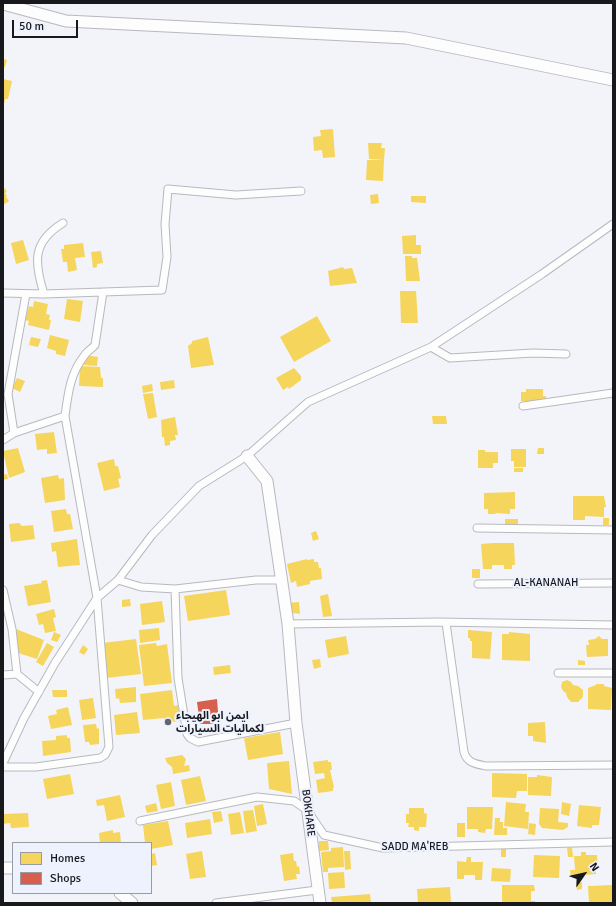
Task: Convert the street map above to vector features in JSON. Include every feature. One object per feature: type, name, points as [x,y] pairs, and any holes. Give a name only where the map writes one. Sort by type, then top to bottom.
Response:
[{"type":"street","points":[[3,4],[66,21],[406,38],[613,80]]},
{"type":"street","points":[[5,292],[44,294],[103,292],[136,289],[162,290],[167,257],[165,224],[168,189],[236,196],[300,191]]},
{"type":"street","points":[[44,294],[39,277],[37,253],[43,239],[63,223]]},
{"type":"street","points":[[3,763],[24,718],[55,663],[97,598],[118,580],[152,535],[199,486],[247,456],[308,402],[431,347],[542,274],[613,224]]},
{"type":"street","points":[[3,767],[36,767],[102,758],[108,752],[109,738],[97,598],[66,416],[69,385],[75,370],[84,355],[96,345],[103,292]]},
{"type":"street","points":[[14,433],[6,395],[26,294]]},
{"type":"street","points":[[431,347],[450,358],[533,353],[566,354]]},
{"type":"street","points":[[523,406],[613,393]]},
{"type":"street","points":[[3,440],[14,433],[66,416]]},
{"type":"street","name":"BOKHARE","points":[[247,456],[267,481],[280,580],[288,624],[296,723],[317,890],[320,903]]},
{"type":"street","points":[[477,528],[613,530]]},
{"type":"street","points":[[118,580],[142,587],[175,589],[256,580],[280,580]]},
{"type":"street","name":"AL-KANANAH","points":[[478,584],[613,583]]},
{"type":"street","points":[[175,589],[178,678],[186,729],[190,738],[198,742],[296,723]]},
{"type":"street","points":[[3,590],[12,629],[17,674]]},
{"type":"street","points":[[446,622],[464,752],[465,757],[470,762],[486,766],[613,765]]},
{"type":"street","points":[[288,624],[446,622],[613,625]]},
{"type":"street","points":[[558,673],[613,673]]},
{"type":"street","points":[[3,675],[17,674],[39,692]]},
{"type":"street","name":"SADD MA'REB","points":[[140,821],[257,797],[294,801],[308,810],[324,835],[383,848],[613,842]]},
{"type":"street","points":[[216,903],[317,890]]},
{"type":"street","points":[[121,894],[132,903]]},
{"type":"building: Homes","points":[[3,59],[7,60],[5,67],[3,67]]},
{"type":"building: Homes","points":[[3,79],[12,81],[8,99],[5,99],[4,105]]},
{"type":"building: Homes","points":[[333,129],[335,157],[323,158],[322,150],[314,151],[313,137],[321,136],[320,130]]},
{"type":"building: Homes","points":[[368,143],[382,143],[381,148],[385,148],[384,160],[369,159]]},
{"type":"building: Homes","points":[[367,160],[384,160],[383,181],[366,180]]},
{"type":"building: Homes","points":[[5,188],[7,192],[5,193],[7,196],[6,197],[9,201],[3,205],[3,190]]},
{"type":"building: Homes","points":[[378,194],[379,203],[371,204],[370,195]]},
{"type":"building: Homes","points":[[411,196],[426,196],[426,203],[411,202]]},
{"type":"building: Homes","points":[[416,235],[416,245],[421,245],[421,254],[403,254],[402,236]]},
{"type":"building: Homes","points":[[23,240],[29,260],[16,264],[11,243]]},
{"type":"building: Homes","points":[[83,243],[85,257],[75,258],[77,270],[68,272],[67,262],[63,262],[61,249],[64,249],[64,245]]},
{"type":"building: Homes","points":[[101,251],[103,263],[97,264],[97,267],[93,268],[91,252]]},
{"type":"building: Homes","points":[[405,256],[417,258],[420,281],[406,281]]},
{"type":"building: Homes","points":[[343,267],[344,269],[352,268],[357,283],[330,286],[328,271]]},
{"type":"building: Homes","points":[[400,291],[416,291],[418,323],[401,323]]},
{"type":"building: Homes","points":[[67,299],[83,301],[80,322],[64,319]]},
{"type":"building: Homes","points":[[34,301],[48,304],[46,314],[50,315],[49,320],[51,320],[49,330],[28,325],[29,321],[25,320],[29,306],[33,307]]},
{"type":"building: Homes","points":[[317,316],[331,341],[294,362],[280,337]]},
{"type":"building: Homes","points":[[50,335],[69,340],[65,356],[56,354],[56,351],[47,348]]},
{"type":"building: Homes","points":[[31,337],[41,339],[38,347],[29,345]]},
{"type":"building: Homes","points":[[208,337],[214,365],[191,368],[188,346],[192,343],[192,341]]},
{"type":"building: Homes","points":[[84,355],[98,357],[97,366],[84,365]]},
{"type":"building: Homes","points":[[80,366],[100,367],[101,378],[103,378],[103,387],[79,386]]},
{"type":"building: Homes","points":[[294,368],[301,376],[301,380],[289,389],[288,387],[283,390],[276,378]]},
{"type":"building: Homes","points":[[17,378],[25,381],[20,392],[12,388]]},
{"type":"building: Homes","points":[[174,380],[175,388],[161,390],[160,382]]},
{"type":"building: Homes","points":[[152,384],[153,391],[143,393],[142,386]]},
{"type":"building: Homes","points":[[526,389],[543,389],[543,396],[546,396],[546,401],[521,401],[521,392],[526,392]]},
{"type":"building: Homes","points":[[153,393],[157,417],[148,419],[143,394]]},
{"type":"building: Homes","points":[[432,416],[446,416],[447,424],[433,424]]},
{"type":"building: Homes","points":[[175,417],[178,435],[175,435],[176,440],[170,441],[170,445],[165,446],[164,437],[162,437],[161,420]]},
{"type":"building: Homes","points":[[54,432],[57,453],[47,454],[47,449],[37,450],[35,434]]},
{"type":"building: Homes","points":[[18,448],[25,472],[9,478],[3,451]]},
{"type":"building: Homes","points":[[538,448],[544,448],[544,454],[537,454]]},
{"type":"building: Homes","points":[[511,449],[526,449],[526,467],[514,467],[514,461],[511,461]]},
{"type":"building: Homes","points":[[478,450],[485,450],[485,452],[498,452],[498,463],[493,463],[493,468],[478,468]]},
{"type":"building: Homes","points":[[114,459],[115,466],[118,466],[121,478],[118,479],[120,487],[104,491],[97,463]]},
{"type":"building: Homes","points":[[514,468],[523,468],[523,472],[514,472]]},
{"type":"building: Homes","points":[[7,474],[8,479],[3,480],[3,475]]},
{"type":"building: Homes","points":[[58,475],[59,479],[64,478],[65,500],[45,503],[41,478]]},
{"type":"building: Homes","points":[[515,492],[515,509],[510,509],[510,514],[488,514],[488,509],[484,509],[484,493]]},
{"type":"building: Homes","points":[[573,496],[604,496],[606,507],[604,507],[604,517],[585,516],[585,520],[573,520]]},
{"type":"building: Homes","points":[[66,509],[67,514],[70,514],[73,529],[54,532],[51,511]]},
{"type":"building: Homes","points":[[603,518],[609,518],[609,525],[603,525]]},
{"type":"building: Homes","points":[[505,519],[518,519],[518,526],[505,527]]},
{"type":"building: Homes","points":[[19,523],[22,526],[33,525],[35,539],[11,542],[9,524]]},
{"type":"building: Homes","points":[[316,531],[319,539],[313,541],[311,533]]},
{"type":"building: Homes","points":[[77,539],[80,565],[58,567],[56,551],[52,552],[51,543]]},
{"type":"building: Homes","points":[[514,543],[515,565],[512,565],[512,569],[504,569],[504,565],[492,565],[492,569],[483,569],[481,544]]},
{"type":"building: Homes","points":[[307,559],[314,559],[314,562],[318,562],[319,568],[321,568],[322,579],[310,581],[310,584],[297,587],[296,581],[291,583],[287,564]]},
{"type":"building: Homes","points":[[472,569],[480,569],[480,578],[472,578]]},
{"type":"building: Homes","points":[[47,580],[51,602],[28,606],[24,586],[42,583],[41,581]]},
{"type":"building: Homes","points":[[226,590],[230,615],[188,621],[184,596]]},
{"type":"building: Homes","points":[[328,594],[332,616],[323,617],[320,596]]},
{"type":"building: Homes","points":[[130,599],[131,606],[122,607],[122,600]]},
{"type":"building: Homes","points":[[162,601],[165,622],[142,625],[140,604]]},
{"type":"building: Homes","points":[[299,602],[300,614],[293,613],[287,603]]},
{"type":"building: Homes","points":[[54,609],[56,617],[53,618],[56,631],[45,633],[43,624],[39,625],[36,614]]},
{"type":"building: Homes","points":[[159,628],[160,640],[140,643],[139,630]]},
{"type":"building: Homes","points":[[16,629],[44,640],[37,659],[18,653]]},
{"type":"building: Homes","points":[[468,630],[492,632],[490,659],[472,658],[472,641],[468,638]]},
{"type":"building: Homes","points":[[54,632],[61,635],[57,642],[51,640]]},
{"type":"building: Homes","points":[[509,632],[530,634],[530,661],[502,660],[502,634],[509,634]]},
{"type":"building: Homes","points":[[346,636],[349,654],[328,658],[325,640]]},
{"type":"building: Homes","points":[[599,636],[602,639],[608,639],[608,656],[587,657],[586,645],[589,645],[588,640],[595,639]]},
{"type":"building: Homes","points":[[136,639],[141,674],[106,678],[102,643]]},
{"type":"building: Homes","points":[[47,643],[54,647],[43,666],[36,662]]},
{"type":"building: Homes","points":[[156,643],[157,646],[167,644],[172,683],[144,686],[139,645]]},
{"type":"building: Homes","points":[[83,645],[88,649],[84,655],[79,652]]},
{"type":"building: Homes","points":[[320,659],[321,667],[314,669],[312,660]]},
{"type":"building: Homes","points":[[578,660],[585,661],[585,665],[578,665]]},
{"type":"building: Homes","points":[[230,665],[231,673],[214,675],[213,667]]},
{"type":"building: Homes","points":[[567,680],[583,690],[583,697],[578,702],[571,702],[561,687],[562,682]]},
{"type":"building: Homes","points":[[596,684],[604,684],[604,686],[612,688],[611,710],[588,709],[588,688]]},
{"type":"building: Homes","points":[[136,687],[136,702],[120,703],[119,698],[116,699],[115,689]]},
{"type":"building: Homes","points":[[52,690],[67,690],[67,697],[53,697]]},
{"type":"building: Homes","points":[[172,690],[174,706],[178,705],[180,721],[165,723],[164,718],[143,720],[140,694]]},
{"type":"building: Homes","points":[[93,698],[96,718],[82,720],[79,700]]},
{"type":"building: Homes","points":[[68,707],[72,725],[51,729],[48,716],[57,714],[56,710]]},
{"type":"building: Homes","points":[[137,712],[140,733],[116,735],[114,715]]},
{"type":"building: Homes","points":[[545,722],[546,743],[533,741],[533,736],[528,736],[528,723]]},
{"type":"building: Homes","points":[[96,724],[97,729],[99,728],[99,744],[90,745],[89,742],[85,742],[83,725]]},
{"type":"building: Homes","points":[[280,732],[283,754],[248,760],[244,738]]},
{"type":"building: Homes","points":[[67,735],[67,738],[70,738],[71,752],[43,756],[42,741],[56,740],[56,736]]},
{"type":"building: Homes","points":[[182,755],[186,759],[184,766],[189,765],[190,771],[173,774],[172,767],[167,763],[165,758]]},
{"type":"building: Homes","points":[[328,760],[328,762],[331,762],[332,770],[330,770],[334,787],[333,791],[318,793],[316,780],[325,778],[324,773],[315,774],[313,762]]},
{"type":"building: Homes","points":[[289,761],[292,794],[269,789],[267,763]]},
{"type":"building: Homes","points":[[492,773],[527,774],[527,791],[517,791],[516,798],[492,797]]},
{"type":"building: Homes","points":[[70,774],[74,794],[47,799],[43,779]]},
{"type":"building: Homes","points":[[537,775],[552,777],[551,796],[528,795],[528,777],[537,777]]},
{"type":"building: Homes","points":[[200,776],[206,801],[186,805],[181,780]]},
{"type":"building: Homes","points":[[171,782],[175,806],[161,809],[156,785]]},
{"type":"building: Homes","points":[[120,795],[125,817],[107,821],[104,805],[97,806],[96,800]]},
{"type":"building: Homes","points":[[506,802],[526,804],[525,812],[529,812],[528,829],[504,826]]},
{"type":"building: Homes","points":[[562,802],[571,804],[569,816],[561,814]]},
{"type":"building: Homes","points":[[156,803],[158,811],[147,813],[145,806]]},
{"type":"building: Homes","points":[[263,804],[267,824],[257,826],[254,806]]},
{"type":"building: Homes","points":[[579,805],[601,807],[599,825],[592,825],[592,828],[577,826]]},
{"type":"building: Homes","points":[[467,807],[493,807],[492,829],[486,829],[485,833],[478,832],[478,829],[467,829]]},
{"type":"building: Homes","points":[[409,808],[424,808],[424,813],[427,814],[426,827],[419,827],[419,831],[414,830],[414,827],[408,827],[409,823],[406,823],[406,814],[409,814]]},
{"type":"building: Homes","points":[[540,808],[559,809],[558,822],[568,823],[568,827],[563,830],[542,828],[539,824]]},
{"type":"building: Homes","points":[[253,810],[257,831],[246,833],[243,811]]},
{"type":"building: Homes","points":[[221,811],[223,821],[214,823],[212,812]]},
{"type":"building: Homes","points":[[240,812],[244,833],[231,835],[228,814]]},
{"type":"building: Homes","points":[[28,813],[29,827],[11,828],[10,823],[3,824],[3,814]]},
{"type":"building: Homes","points":[[495,818],[500,818],[500,822],[503,822],[503,828],[507,828],[507,835],[494,835]]},
{"type":"building: Homes","points":[[210,819],[212,834],[187,838],[185,823]]},
{"type":"building: Homes","points":[[168,821],[173,845],[152,849],[152,842],[145,842],[143,825]]},
{"type":"building: Homes","points":[[457,823],[465,823],[465,837],[457,837]]},
{"type":"building: Homes","points":[[529,823],[536,824],[535,835],[528,834]]},
{"type":"building: Homes","points":[[113,830],[113,833],[120,832],[121,842],[100,842],[99,833]]},
{"type":"building: Homes","points":[[319,841],[328,841],[329,850],[319,851]]},
{"type":"building: Homes","points":[[343,847],[344,867],[328,868],[328,872],[323,872],[321,852],[331,851],[331,848]]},
{"type":"building: Homes","points":[[572,847],[573,857],[568,857],[567,848]]},
{"type":"building: Homes","points":[[501,848],[506,848],[506,857],[501,857]]},
{"type":"building: Homes","points":[[202,851],[206,877],[190,879],[186,854]]},
{"type":"building: Homes","points":[[344,851],[350,851],[351,869],[345,870]]},
{"type":"building: Homes","points":[[581,852],[586,852],[586,855],[597,855],[598,869],[596,869],[596,874],[571,876],[570,870],[575,870],[574,856],[581,856]]},
{"type":"building: Homes","points":[[155,853],[157,865],[152,866],[152,854]]},
{"type":"building: Homes","points":[[293,853],[294,861],[296,861],[297,867],[299,866],[300,874],[296,874],[297,879],[284,881],[280,855]]},
{"type":"building: Homes","points":[[534,855],[560,856],[559,878],[533,877]]},
{"type":"building: Homes","points":[[467,857],[471,857],[471,862],[483,862],[482,880],[475,880],[475,875],[464,875],[464,879],[457,879],[457,861],[466,862]]},
{"type":"building: Homes","points":[[492,868],[511,869],[510,882],[491,881]]},
{"type":"building: Homes","points":[[344,872],[345,888],[329,889],[328,873]]},
{"type":"building: Homes","points":[[582,882],[582,889],[577,890],[576,883]]},
{"type":"building: Homes","points":[[502,885],[534,885],[535,891],[531,891],[531,901],[535,901],[535,903],[502,903]]},
{"type":"building: Homes","points":[[613,885],[613,903],[589,903],[588,886]]},
{"type":"building: Homes","points":[[450,887],[451,903],[418,903],[417,889]]},
{"type":"building: Homes","points":[[370,894],[371,903],[332,903],[331,897]]},
{"type":"building: Shops","points":[[217,699],[219,724],[200,724],[197,702]]},
{"type":"place","name":"ايمن ابو الهيجاء لكماليات السيارات","points":[[168,722]]}]
